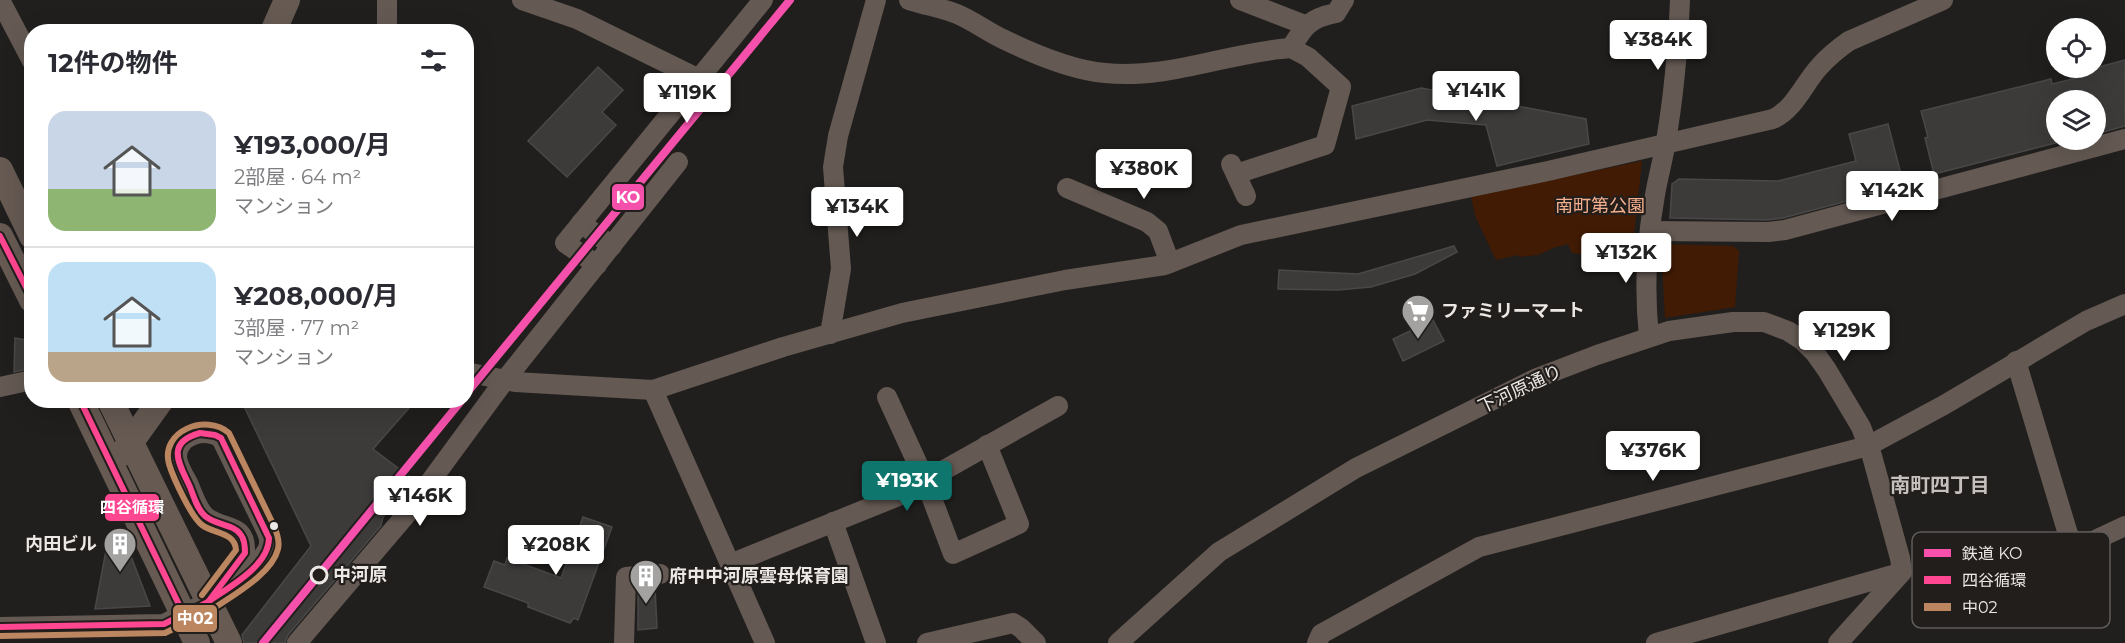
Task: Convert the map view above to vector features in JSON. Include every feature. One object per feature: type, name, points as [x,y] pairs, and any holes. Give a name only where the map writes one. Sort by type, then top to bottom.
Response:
[{"type":"main road","points":[[276,24],[287,0]]},
{"type":"main road","points":[[0,171],[24,220]]},
{"type":"main road","points":[[0,236],[24,284]]},
{"type":"main road","points":[[84,408],[197,643]]},
{"type":"main road","points":[[114,408],[229,643]]},
{"type":"main road","points":[[114,472],[130,442],[155,408]]},
{"type":"street","points":[[0,0],[24,46]]},
{"type":"street","points":[[387,0],[387,24]]},
{"type":"street","points":[[522,0],[577,19],[699,79]]},
{"type":"street","points":[[597,265],[565,243],[763,0]]},
{"type":"street","points":[[830,334],[841,269],[833,167],[837,136],[876,0]]},
{"type":"street","points":[[909,0],[957,14],[1005,40],[1061,63],[1104,73],[1150,74],[1222,58],[1291,48],[1308,57],[1341,87],[1325,145],[1234,169],[1246,196]]},
{"type":"street","points":[[1240,0],[1305,25]]},
{"type":"street","points":[[1291,48],[1305,25],[1321,16],[1336,13],[1344,0]]},
{"type":"street","points":[[1649,337],[1645,277],[1650,231],[1676,76],[1680,0]]},
{"type":"street","points":[[474,374],[505,380],[653,390],[762,354],[902,313],[1065,280],[1170,263],[1241,235],[1438,195],[1773,119],[1784,114],[1820,66],[1838,49],[1899,9],[1943,0]]},
{"type":"street","points":[[1650,231],[1768,232],[1785,230],[2125,139]]},
{"type":"street","points":[[297,643],[405,516],[505,380],[678,162]]},
{"type":"street","points":[[1074,197],[1147,222],[1158,231],[1170,263]]},
{"type":"street","points":[[581,223],[612,246]]},
{"type":"street","points":[[1317,643],[1321,634],[1479,547],[1868,446],[1944,405],[2086,321],[2125,304]]},
{"type":"street","name":"下河原通り","points":[[1118,643],[1219,552],[1356,468],[1537,378],[1649,337],[1700,326],[1733,322],[1764,322],[1783,328],[1802,340],[1827,370],[1861,427],[1900,558],[1902,572]]},
{"type":"street","points":[[2016,361],[2067,532]]},
{"type":"street","points":[[0,387],[24,382]]},
{"type":"street","points":[[653,390],[765,643]]},
{"type":"street","points":[[888,397],[925,480],[953,554],[1019,524],[987,445]]},
{"type":"street","points":[[730,564],[896,497],[1058,406]]},
{"type":"street","points":[[0,627],[164,624],[208,602],[258,564],[269,547],[269,538],[221,438],[207,432],[186,439],[179,448],[177,462],[201,510],[214,521],[239,532],[245,544],[245,553],[208,602]]},
{"type":"street","points":[[225,525],[248,519],[254,504]]},
{"type":"street","points":[[833,522],[876,643]]},
{"type":"street","points":[[2110,533],[2125,526]]},
{"type":"street","points":[[1656,643],[1902,572]]},
{"type":"street","points":[[1838,643],[1902,572]]},
{"type":"street","points":[[624,643],[626,577],[660,574]]},
{"type":"street","points":[[927,643],[1013,622],[1036,643]]},
{"type":"green space","name":"南町第公園","points":[[1642,161],[1633,244],[1614,244],[1607,255],[1599,257],[1572,253],[1568,244],[1538,255],[1519,257],[1518,255],[1496,260],[1476,218],[1471,197]]},
{"type":"green space","points":[[1661,244],[1733,246],[1739,251],[1735,307],[1665,318]]},
{"type":"building","points":[[2125,60],[2125,126],[2106,131],[2106,90],[2046,90],[2046,146],[1934,174],[1921,111],[2051,79],[2052,84],[2077,78],[2106,78],[2106,65]]},
{"type":"building","points":[[598,67],[623,90],[602,112],[616,125],[567,177],[528,141]]},
{"type":"building","points":[[1421,88],[1586,119],[1589,144],[1497,166],[1486,125],[1427,120],[1356,139],[1352,106]]},
{"type":"building","points":[[1888,124],[1904,186],[1783,218],[1767,220],[1670,218],[1672,184],[1679,179],[1778,181],[1856,161],[1849,134]]},
{"type":"building","points":[[1454,246],[1457,252],[1415,274],[1371,287],[1338,290],[1278,289],[1279,270],[1358,274]]},
{"type":"building","name":"ファミリーマート","points":[[1433,320],[1444,341],[1403,361],[1393,339]]},
{"type":"building","points":[[15,338],[24,340],[24,370],[14,372]]},
{"type":"building","points":[[245,408],[409,408],[373,449],[414,480],[383,517],[381,526],[288,635],[285,643],[244,643],[242,635],[311,546]]},
{"type":"building","points":[[583,517],[612,527],[578,620],[574,618],[570,623],[528,607],[528,603],[484,587],[494,561],[505,565],[507,558],[561,578]]},
{"type":"building","name":"内田ビル","points":[[124,538],[150,606],[95,609],[108,540]]},
{"type":"building","name":"府中中河原雲母保育園","points":[[655,587],[657,628],[638,630],[638,588]]},
{"type":"rail line","name":"KO","points":[[474,384],[790,0]]},
{"type":"rail line","name":"KO","points":[[263,643],[455,408]]},
{"type":"transit line","name":"四谷循環","points":[[0,236],[24,283]]},
{"type":"transit line","name":"四谷循環","points":[[84,408],[184,615]]},
{"type":"transit line","name":"中02","points":[[202,595],[236,550],[235,544],[228,537],[207,528],[198,521],[174,478],[168,452],[171,442],[178,434],[198,425],[209,425],[219,427],[229,433],[274,526],[279,543],[268,567],[241,590],[213,609]]},
{"type":"transit line","name":"四谷循環","points":[[200,433],[221,438],[269,538],[267,548],[255,567],[237,583],[208,602],[245,553],[245,548],[238,531],[209,519],[202,513],[182,471],[178,449],[189,437],[200,433]]},
{"type":"transit line","name":"四谷循環","points":[[0,627],[164,624],[208,602]]},
{"type":"transit line","name":"中02","points":[[0,636],[165,633],[212,610]]},
{"type":"place","name":"ファミリーマート","points":[[1418,340]]},
{"type":"place","name":"内田ビル","points":[[120,573]]},
{"type":"place","name":"中河原","points":[[319,575]]},
{"type":"place","name":"府中中河原雲母保育園","points":[[646,605]]},
{"type":"district","name":"南町四丁目","points":[[1940,485]]}]
